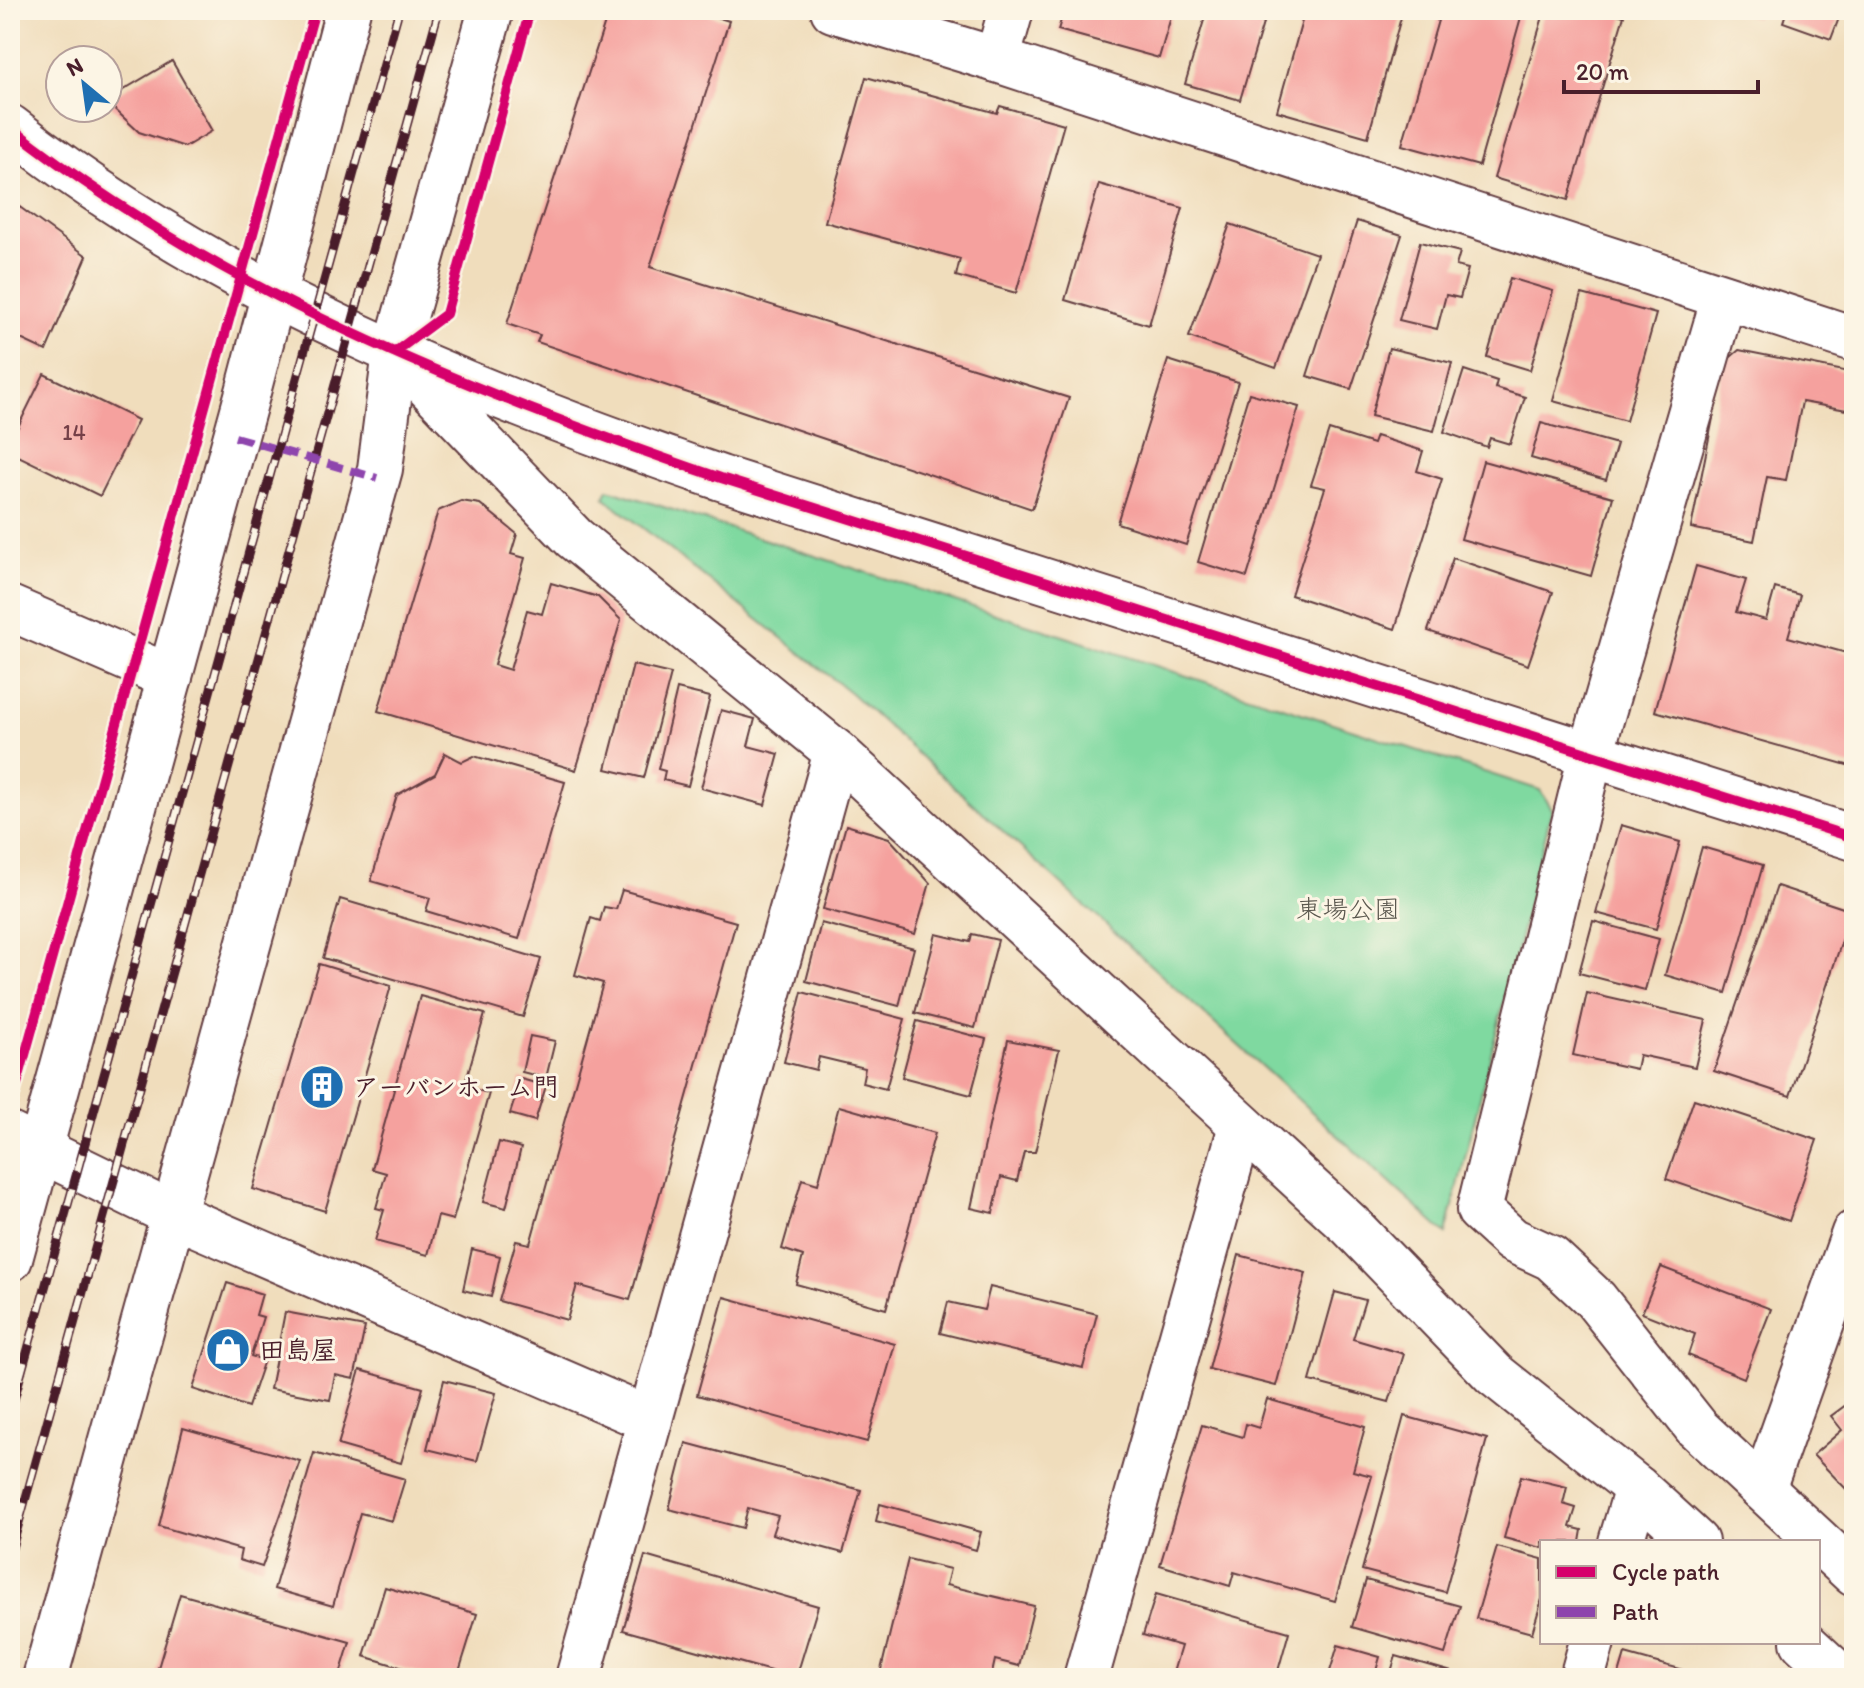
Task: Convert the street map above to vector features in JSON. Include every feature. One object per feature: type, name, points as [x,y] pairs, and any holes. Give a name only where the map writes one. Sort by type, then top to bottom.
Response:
[{"type":"street","points":[[10,1259],[25,1143],[170,677],[348,10]]},
{"type":"street","points":[[45,1678],[380,469],[395,352],[491,10]]},
{"type":"street","points":[[833,10],[997,60],[1854,339]]},
{"type":"street","points":[[997,60],[1011,10]]},
{"type":"street","points":[[10,127],[82,183],[202,257],[395,352],[522,406],[721,478],[1854,838]]},
{"type":"street","points":[[1724,297],[1591,754],[1479,1210],[1512,1240],[1551,1258],[1595,1299],[1697,1428],[1818,1540]]},
{"type":"street","points":[[395,352],[574,538],[836,752],[1350,1225],[1494,1374],[1637,1488],[1694,1540]]},
{"type":"street","points":[[10,608],[170,677]]},
{"type":"street","points":[[578,1678],[836,752]]},
{"type":"street","points":[[1086,1678],[1241,1126]]},
{"type":"street","points":[[25,1143],[174,1215],[650,1420]]},
{"type":"street","points":[[1763,1489],[1854,1233]]},
{"type":"street","points":[[1622,1540],[1637,1488]]},
{"type":"street","points":[[1820,1542],[1854,1574]]},
{"type":"street","points":[[1582,1678],[1591,1644]]},
{"type":"street","points":[[1805,1644],[1842,1678]]},
{"type":"green space","name":"東場公園","points":[[608,489],[1540,790],[1552,809],[1446,1234],[851,693],[604,497]]},
{"type":"building","points":[[609,10],[694,10],[729,21],[650,267],[1069,398],[1032,509],[537,342],[540,335],[507,324]]},
{"type":"building","points":[[1064,10],[1173,10],[1159,58],[1058,30]]},
{"type":"building","points":[[1207,10],[1267,10],[1240,100],[1185,84]]},
{"type":"building","points":[[1305,10],[1403,10],[1368,137],[1277,111]]},
{"type":"building","points":[[1441,10],[1523,10],[1479,166],[1402,145]]},
{"type":"building","points":[[1545,10],[1604,10],[1624,16],[1568,200],[1494,178]]},
{"type":"building","points":[[1731,10],[1758,10],[1756,18]]},
{"type":"building","points":[[1787,10],[1842,10],[1831,39],[1783,22]]},
{"type":"building","points":[[172,61],[212,131],[185,147],[139,132],[124,118],[124,90]]},
{"type":"building","points":[[866,77],[997,113],[1000,106],[1064,124],[1016,293],[956,276],[960,259],[825,222]]},
{"type":"building","points":[[1099,184],[1183,208],[1149,325],[1065,300]]},
{"type":"building","points":[[10,200],[87,256],[46,351],[10,334]]},
{"type":"building","points":[[1357,221],[1402,235],[1351,389],[1307,376]]},
{"type":"building","points":[[1230,224],[1317,254],[1276,368],[1189,337]]},
{"type":"building","points":[[1420,242],[1460,252],[1456,266],[1468,269],[1460,298],[1446,295],[1437,329],[1399,320]]},
{"type":"building","points":[[1510,278],[1553,291],[1530,370],[1487,357]]},
{"type":"building","points":[[1582,294],[1656,314],[1626,421],[1553,401]]},
{"type":"building","points":[[1389,348],[1452,363],[1434,431],[1371,416]]},
{"type":"building","points":[[1739,350],[1854,373],[1847,410],[1802,402],[1786,480],[1767,477],[1754,541],[1691,528],[1724,363]]},
{"type":"building","points":[[1168,360],[1238,382],[1186,545],[1117,523]]},
{"type":"building","points":[[1464,370],[1497,381],[1495,388],[1525,397],[1510,444],[1490,438],[1487,447],[1444,432]]},
{"type":"building","points":[[44,374],[138,420],[100,496],[10,452],[10,443]]},
{"type":"building","points":[[1249,393],[1299,407],[1247,577],[1198,562]]},
{"type":"building","points":[[1541,423],[1617,444],[1606,480],[1531,458]]},
{"type":"building","points":[[1329,430],[1373,444],[1376,436],[1423,451],[1417,471],[1442,479],[1395,629],[1291,595],[1325,488],[1311,485]]},
{"type":"building","points":[[1483,461],[1613,497],[1591,576],[1461,539]]},
{"type":"building","points":[[461,501],[480,504],[517,534],[511,554],[525,558],[494,665],[510,670],[527,610],[542,614],[551,583],[598,597],[621,620],[576,770],[378,711],[438,511]]},
{"type":"building","points":[[1453,558],[1553,592],[1528,665],[1428,631]]},
{"type":"building","points":[[1696,566],[1746,580],[1736,612],[1766,620],[1775,588],[1800,595],[1788,637],[1854,655],[1854,767],[1655,711]]},
{"type":"building","points":[[633,665],[671,674],[644,778],[606,769]]},
{"type":"building","points":[[677,689],[710,697],[688,786],[663,780],[665,771],[658,769]]},
{"type":"building","points":[[721,710],[755,719],[748,746],[779,754],[765,805],[701,788]]},
{"type":"building","points":[[445,753],[462,762],[474,756],[565,782],[519,939],[426,911],[430,898],[371,881],[397,795],[435,774]]},
{"type":"building","points":[[846,825],[889,838],[930,883],[915,934],[823,909]]},
{"type":"building","points":[[1621,825],[1680,842],[1656,929],[1596,913]]},
{"type":"building","points":[[1702,847],[1763,865],[1726,993],[1665,975]]},
{"type":"building","points":[[1777,886],[1852,911],[1790,1096],[1714,1071]]},
{"type":"building","points":[[622,890],[736,922],[630,1300],[577,1285],[567,1320],[499,1301],[516,1241],[530,1244],[603,983],[575,975],[591,918],[600,921],[604,907],[616,909]]},
{"type":"building","points":[[340,899],[541,959],[523,1017],[323,958]]},
{"type":"building","points":[[1593,921],[1659,939],[1645,990],[1579,973]]},
{"type":"building","points":[[821,923],[914,948],[899,1006],[806,981]]},
{"type":"building","points":[[936,934],[970,942],[972,934],[998,940],[975,1028],[915,1013]]},
{"type":"building","name":"アーバンホーム門","points":[[319,964],[391,986],[325,1211],[253,1189]]},
{"type":"building","points":[[802,992],[905,1019],[886,1089],[862,1083],[865,1068],[819,1057],[816,1070],[784,1062]]},
{"type":"building","points":[[1587,993],[1706,1020],[1695,1067],[1639,1055],[1636,1069],[1573,1055]]},
{"type":"building","points":[[420,996],[485,1014],[464,1087],[489,1093],[453,1220],[438,1216],[428,1255],[375,1241],[384,1210],[376,1208],[386,1173],[372,1169]]},
{"type":"building","points":[[917,1021],[986,1039],[971,1095],[902,1077]]},
{"type":"building","points":[[530,1036],[555,1041],[546,1078],[522,1072]]},
{"type":"building","points":[[1008,1040],[1059,1050],[1035,1152],[1024,1152],[1017,1181],[1001,1177],[993,1213],[971,1208]]},
{"type":"building","points":[[521,1079],[546,1086],[535,1121],[510,1114]]},
{"type":"building","points":[[1694,1099],[1817,1140],[1789,1221],[1666,1179]]},
{"type":"building","points":[[839,1106],[935,1133],[886,1309],[796,1284],[803,1256],[782,1249],[802,1179],[818,1184]]},
{"type":"building","points":[[499,1142],[521,1148],[506,1208],[483,1202]]},
{"type":"building","points":[[472,1249],[500,1256],[491,1297],[463,1290]]},
{"type":"building","points":[[1239,1255],[1306,1273],[1276,1386],[1209,1369]]},
{"type":"building","points":[[1661,1267],[1771,1309],[1744,1378],[1688,1355],[1695,1334],[1642,1313]]},
{"type":"building","points":[[227,1283],[262,1294],[256,1315],[263,1317],[251,1356],[264,1360],[248,1407],[193,1389]]},
{"type":"building","points":[[990,1287],[1097,1314],[1083,1368],[940,1333],[948,1302],[984,1310]]},
{"type":"building","points":[[1335,1292],[1365,1300],[1353,1339],[1404,1354],[1389,1402],[1310,1381]]},
{"type":"building","points":[[724,1297],[895,1344],[867,1442],[697,1395]]},
{"type":"building","points":[[285,1312],[365,1327],[354,1379],[335,1375],[330,1400],[270,1389]]},
{"type":"building","points":[[360,1370],[423,1388],[401,1463],[338,1445]]},
{"type":"building","points":[[444,1380],[496,1393],[477,1461],[427,1449]]},
{"type":"building","points":[[1267,1399],[1365,1427],[1353,1471],[1372,1476],[1335,1601],[1234,1572],[1230,1586],[1160,1565],[1202,1425],[1243,1437],[1246,1424],[1259,1428]]},
{"type":"building","points":[[1854,1399],[1854,1497],[1813,1455],[1842,1430],[1831,1416]]},
{"type":"building","points":[[1404,1416],[1487,1439],[1445,1592],[1362,1570]]},
{"type":"building","points":[[183,1428],[300,1461],[262,1567],[239,1560],[241,1550],[159,1526]]},
{"type":"building","points":[[686,1443],[861,1490],[843,1553],[772,1534],[778,1516],[748,1508],[743,1528],[669,1509]]},
{"type":"building","points":[[314,1453],[405,1479],[392,1521],[360,1513],[333,1606],[274,1589]]},
{"type":"building","points":[[1521,1476],[1567,1487],[1563,1504],[1576,1508],[1570,1527],[1582,1530],[1580,1540],[1540,1540],[1540,1547],[1504,1538]]},
{"type":"building","points":[[880,1504],[981,1532],[976,1550],[876,1521]]},
{"type":"building","points":[[1497,1547],[1540,1558],[1540,1606],[1532,1633],[1476,1618]]},
{"type":"building","points":[[645,1556],[818,1606],[796,1678],[623,1630]]},
{"type":"building","points":[[908,1559],[950,1569],[946,1585],[1034,1606],[1019,1666],[995,1660],[991,1678],[879,1678]]},
{"type":"building","points":[[1366,1580],[1460,1606],[1445,1654],[1352,1627]]},
{"type":"building","points":[[385,1587],[477,1614],[457,1678],[436,1678],[364,1656]]},
{"type":"building","points":[[180,1594],[350,1642],[339,1678],[155,1678]]},
{"type":"building","points":[[1156,1594],[1289,1632],[1276,1678],[1172,1676],[1181,1646],[1143,1635]]},
{"type":"building","points":[[1338,1645],[1380,1657],[1374,1678],[1328,1678]]},
{"type":"building","points":[[1625,1654],[1708,1677],[1708,1678],[1618,1678]]},
{"type":"building","points":[[1396,1656],[1459,1674],[1458,1678],[1389,1678]]},
{"type":"railway","points":[[10,1414],[399,10]]},
{"type":"railway","points":[[10,1555],[439,10]]},
{"type":"marked path","points":[[235,437],[377,478]]},
{"type":"cycle path","points":[[10,1109],[315,10]]},
{"type":"cycle path","points":[[395,352],[446,314],[530,10]]},
{"type":"cycle path","points":[[10,127],[91,186],[174,239],[261,288],[441,373],[534,410],[721,478],[1854,838]]},
{"type":"place","name":"アーバンホーム門","points":[[322,1087]]},
{"type":"place","name":"田島屋","points":[[228,1350]]}]
